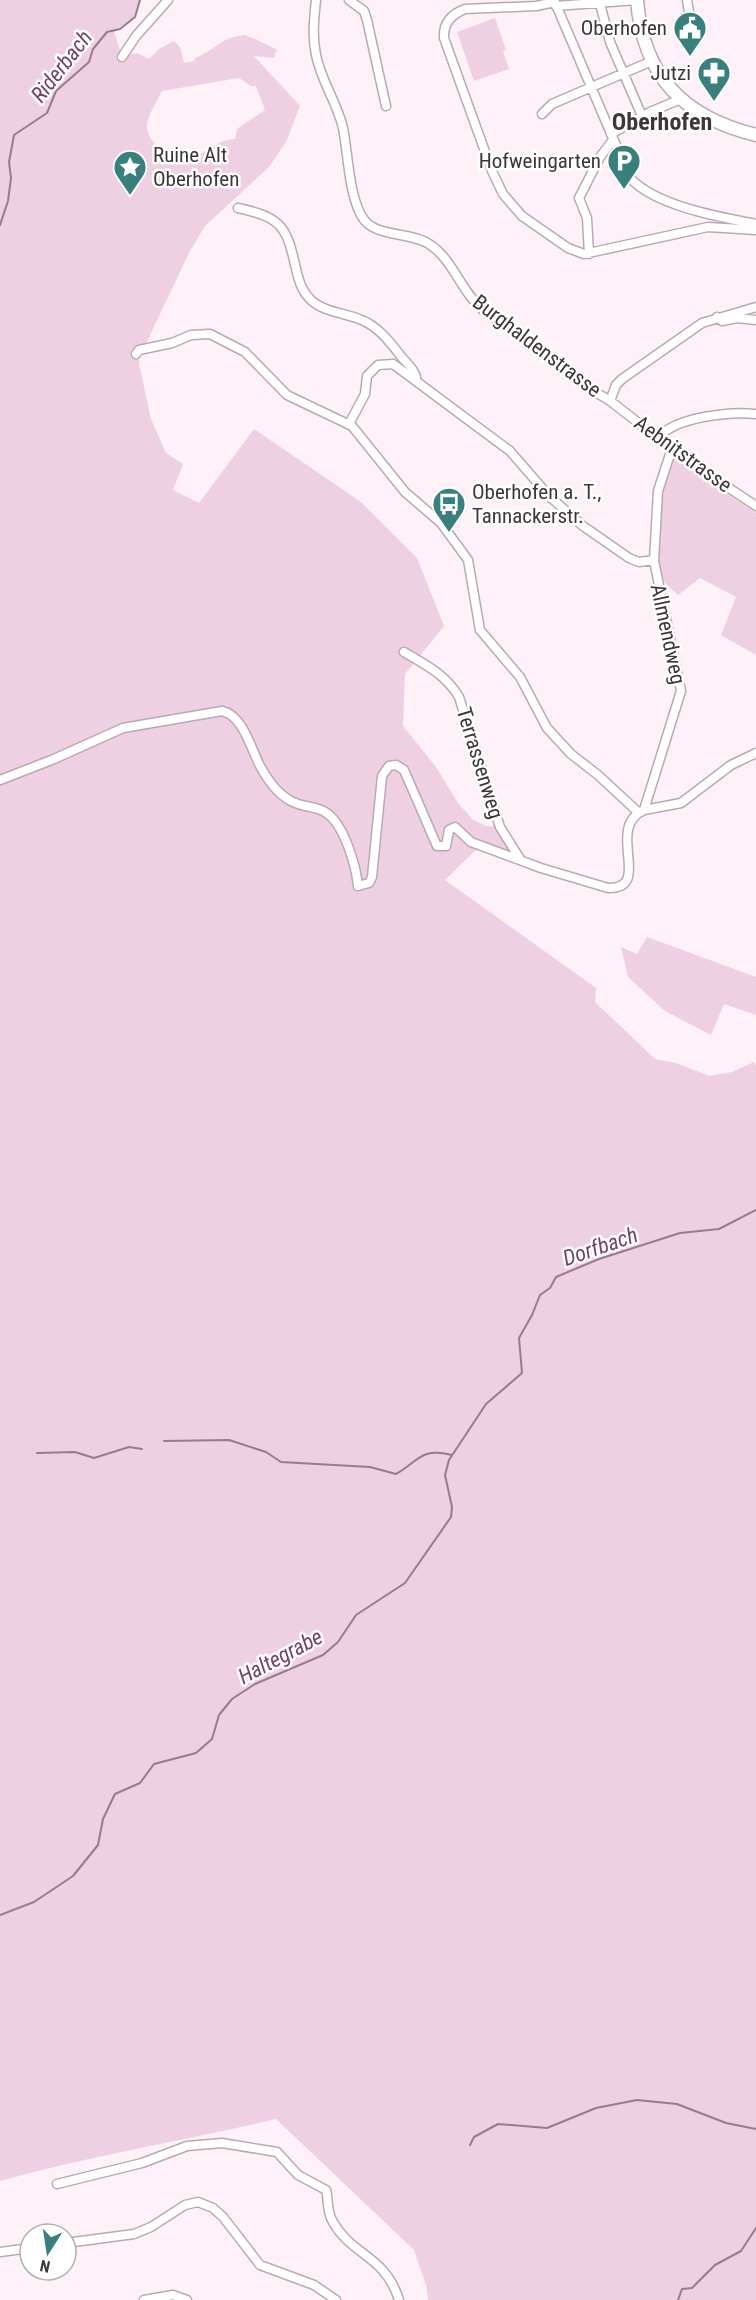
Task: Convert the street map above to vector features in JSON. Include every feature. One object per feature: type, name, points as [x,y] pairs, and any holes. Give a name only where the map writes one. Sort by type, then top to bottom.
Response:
[{"type":"main road","points":[[637,0],[640,29],[652,62],[665,83],[681,99],[707,118],[736,130],[756,135]]},
{"type":"street","points":[[122,57],[136,36],[168,0]]},
{"type":"street","name":"Burghaldenstrasse","points":[[316,0],[314,37],[319,69],[343,126],[358,209],[366,221],[374,227],[429,244],[440,253],[479,306],[595,392],[610,400]]},
{"type":"street","points":[[349,0],[364,11],[368,20],[386,106]]},
{"type":"street","points":[[637,0],[465,9],[446,23],[444,38],[492,171],[503,194],[522,216],[575,252],[589,254],[687,230],[718,226],[756,230]]},
{"type":"street","points":[[687,0],[694,43]]},
{"type":"street","points":[[599,2],[610,42],[642,116]]},
{"type":"street","points":[[555,3],[626,173],[646,192],[719,217],[756,224]]},
{"type":"street","points":[[542,114],[552,104],[652,62]]},
{"type":"street","points":[[589,254],[586,218],[579,198],[612,137],[642,116],[681,99]]},
{"type":"street","points":[[238,208],[265,215],[278,222],[287,235],[300,284],[308,297],[321,307],[359,319],[377,330],[413,369],[416,378]]},
{"type":"street","points":[[610,400],[616,385],[690,330],[717,316],[756,307]]},
{"type":"street","points":[[717,316],[722,321],[737,318],[756,320]]},
{"type":"street","points":[[136,354],[139,350],[207,334],[237,347],[262,367],[287,395],[349,424],[405,492],[441,523],[468,560],[480,630],[520,677],[552,735],[571,754],[642,812],[681,803],[731,765],[756,753]]},
{"type":"street","points":[[349,424],[365,394],[367,376],[378,364],[393,364],[416,378],[510,451],[549,496],[583,526],[629,558],[639,562],[654,560]]},
{"type":"street","name":"Aebnitstrasse","points":[[610,400],[672,448],[756,506]]},
{"type":"street","points":[[659,437],[670,427],[716,415],[756,414]]},
{"type":"street","name":"Allmendweg","points":[[520,860],[608,888],[618,887],[627,881],[630,874],[626,833],[642,812],[681,691],[654,560],[658,491],[672,448]]},
{"type":"street","name":"Terrassenweg","points":[[404,652],[435,670],[449,682],[459,697],[500,827],[520,860]]},
{"type":"street","points":[[0,780],[123,728],[222,711],[230,714],[237,721],[261,768],[279,792],[293,802],[322,810],[332,818],[354,863],[358,886],[369,883],[372,877],[381,786],[384,772],[391,765],[399,766],[404,770],[437,846],[446,846],[450,830],[454,827],[468,840],[520,860]]},
{"type":"street","points":[[57,2184],[142,2163],[187,2146],[222,2144],[276,2152],[298,2175],[326,2190],[327,2206],[334,2224],[348,2240],[382,2267],[392,2282],[399,2300]]},
{"type":"street","points":[[78,2241],[134,2234],[151,2227],[185,2205],[198,2202],[213,2208],[223,2217],[260,2265],[314,2285],[336,2300]]},
{"type":"street","points":[[0,2252],[18,2250]]},
{"type":"street","points":[[144,2300],[173,2295],[187,2300]]},
{"type":"shaded area","points":[[0,0],[140,0],[135,17],[114,31],[122,57],[137,53],[149,59],[159,49],[174,41],[180,47],[184,63],[194,61],[195,58],[223,41],[244,35],[277,50],[274,58],[254,56],[300,106],[286,142],[269,167],[205,226],[190,251],[140,356],[139,364],[151,419],[166,453],[183,464],[173,490],[199,503],[254,429],[361,502],[417,558],[444,626],[405,674],[403,726],[436,767],[458,803],[473,820],[486,826],[500,827],[518,857],[481,845],[445,880],[596,988],[595,1002],[655,1059],[676,1063],[709,1076],[732,1072],[754,1062],[756,1066],[756,2300],[428,2300],[427,2288],[414,2250],[276,2119],[69,2163],[0,2181]],"holes":[[[239,78],[251,86],[256,86],[265,110],[237,129],[235,139],[218,143],[197,155],[181,156],[164,151],[157,146],[148,133],[149,116],[162,91]]]},
{"type":"shaded area","points":[[495,18],[506,50],[503,51],[509,69],[474,81],[457,32]]},
{"type":"shaded area","points":[[672,457],[756,513],[756,655],[721,635],[736,597],[700,578],[678,595],[662,578],[657,549],[659,517]]},
{"type":"shaded area","points":[[647,937],[756,977],[756,1015],[724,1004],[711,1035],[665,1011],[628,977],[621,947],[637,954]]},
{"type":"waterway","name":"Riderbach","points":[[0,225],[8,201],[11,178],[9,162],[14,135],[47,113],[56,91],[89,62],[93,49],[107,32],[120,29],[135,17],[140,0]]},
{"type":"waterway","name":"Haltegrabe","points":[[0,1915],[34,1902],[73,1876],[98,1845],[103,1819],[115,1794],[140,1783],[154,1764],[196,1753],[212,1739],[219,1715],[232,1699],[255,1684],[323,1655],[338,1642],[356,1615],[405,1583],[451,1517],[452,1507],[445,1475],[449,1460],[486,1404],[522,1373],[519,1338],[540,1295],[550,1288],[556,1277],[599,1259],[680,1233],[719,1229],[756,1210]]},
{"type":"waterway","points":[[164,1441],[229,1440],[266,1452],[281,1462],[370,1467],[396,1474],[426,1454],[452,1455]]},
{"type":"waterway","points":[[37,1453],[75,1452],[94,1458],[129,1447],[142,1449]]},
{"type":"waterway","points":[[470,2145],[474,2137],[498,2124],[547,2128],[596,2108],[637,2100],[677,2104],[726,2123],[756,2129]]},
{"type":"waterway","points":[[678,2300],[682,2289],[692,2288],[715,2265],[741,2251],[756,2228]]},
{"type":"place","name":"Oberhofen","points":[[690,57]]},
{"type":"place","name":"Jutzi","points":[[714,102]]},
{"type":"place","name":"Hofweingarten","points":[[624,190]]},
{"type":"place","name":"Ruine Alt Oberhofen","points":[[130,196]]},
{"type":"place","name":"Oberhofen a. T., Tannackerstr.","points":[[449,533]]},
{"type":"district","name":"Oberhofen","points":[[662,122]]},
{"type":"water label","name":"Dorfbach","points":[[600,1246]]}]
